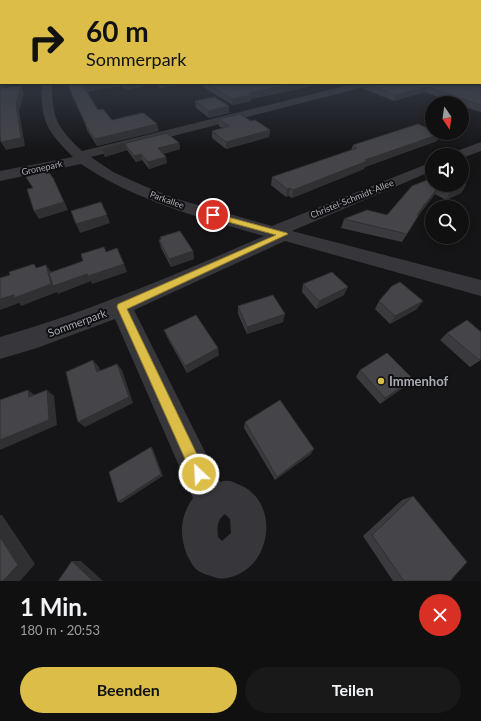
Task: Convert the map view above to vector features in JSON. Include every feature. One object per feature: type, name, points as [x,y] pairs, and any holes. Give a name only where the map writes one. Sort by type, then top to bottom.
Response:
[{"type":"street","name":"Parkallee","points":[[49,96],[47,110],[51,123],[60,138],[81,157],[112,177],[153,195],[189,208],[481,288]]},
{"type":"street","name":"Gronepark","points":[[0,176],[81,157],[318,96]]},
{"type":"street","points":[[469,151],[481,146]]},
{"type":"street","name":"Christel-Schmidt-Allee","points":[[278,233],[425,169]]},
{"type":"street","name":"Sommerpark","points":[[0,348],[74,325],[121,307],[278,233]]},
{"type":"street","points":[[121,307],[212,502]]},
{"type":"building","points":[[0,96],[18,96],[16,104],[21,138],[1,142]]},
{"type":"building","points":[[73,96],[89,96],[98,110],[103,109],[112,120],[142,113],[157,124],[95,139]]},
{"type":"building","points":[[227,96],[246,96],[232,99]]},
{"type":"building","points":[[469,96],[481,96],[481,105],[469,101]]},
{"type":"building","points":[[215,97],[229,106],[208,111],[195,101]]},
{"type":"building","points":[[240,114],[251,121],[255,120],[270,130],[226,142],[212,131],[229,126],[219,119]]},
{"type":"building","points":[[418,124],[425,127],[425,139],[365,160],[367,161],[293,190],[290,188],[287,189],[272,177],[357,148],[353,145]]},
{"type":"building","points":[[167,133],[179,143],[158,148],[166,157],[148,162],[141,154],[134,156],[125,144],[102,149]]},
{"type":"building","points":[[47,170],[53,178],[64,202],[34,211],[27,189],[33,188],[26,177]]},
{"type":"building","points":[[425,181],[425,192],[434,192],[428,200],[425,200],[425,204],[407,234],[344,219],[367,210],[387,215],[412,186]]},
{"type":"building","points":[[101,202],[107,215],[76,224],[71,211]]},
{"type":"building","points":[[180,231],[193,251],[169,259],[159,240],[161,239],[160,237]]},
{"type":"building","points":[[104,247],[106,252],[117,248],[124,264],[88,276],[87,274],[53,286],[49,273],[83,261],[81,254]]},
{"type":"building","points":[[34,264],[36,268],[46,265],[51,284],[14,298],[14,295],[0,299],[0,278],[10,275],[9,272]]},
{"type":"building","points":[[332,272],[348,287],[319,301],[303,284]]},
{"type":"building","points":[[400,282],[423,301],[395,316],[379,301],[392,286]]},
{"type":"building","points":[[273,295],[285,314],[247,327],[238,306]]},
{"type":"building","points":[[196,315],[218,348],[185,366],[164,330]]},
{"type":"building","points":[[467,320],[481,332],[481,359],[479,360],[447,333]]},
{"type":"building","name":"Immenhof","points":[[387,353],[413,379],[385,398],[360,370]]},
{"type":"building","points":[[93,360],[97,372],[117,364],[129,397],[78,422],[66,372]]},
{"type":"building","points":[[28,390],[29,397],[47,390],[49,420],[0,440],[0,400]]},
{"type":"building","points":[[280,400],[314,449],[277,477],[245,422]]},
{"type":"building","points":[[151,447],[161,474],[118,502],[109,472]]},
{"type":"building","points":[[413,496],[467,562],[450,581],[404,581],[372,535]]},
{"type":"building","points":[[0,537],[18,565],[3,581],[0,581]]},
{"type":"building","points":[[72,561],[93,581],[58,581]]},
{"type":"place","name":"Immenhof","points":[[381,381]]},
{"type":"route","points":[[199,474],[121,307],[284,234],[213,215]]}]
